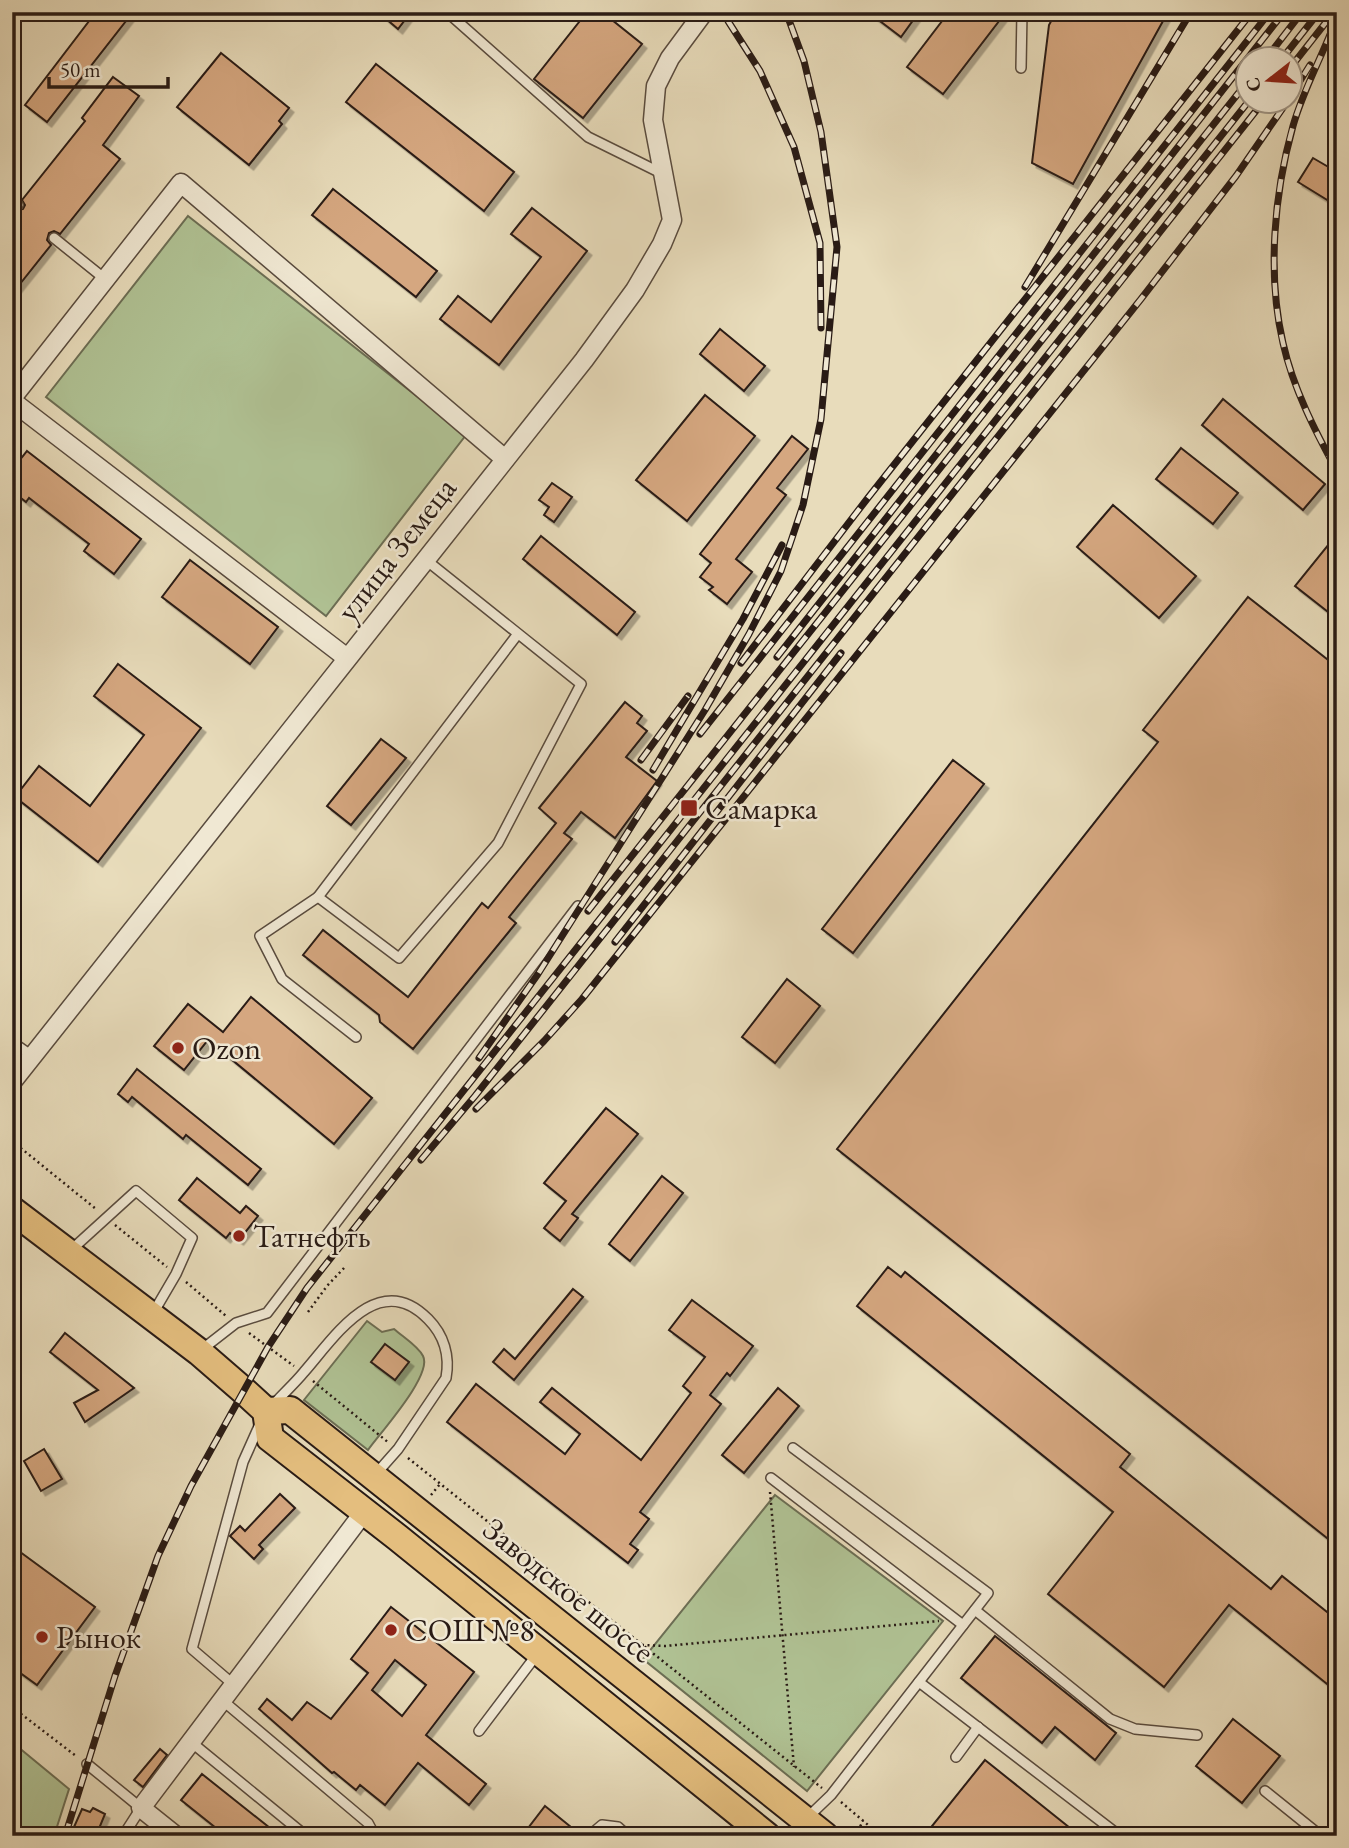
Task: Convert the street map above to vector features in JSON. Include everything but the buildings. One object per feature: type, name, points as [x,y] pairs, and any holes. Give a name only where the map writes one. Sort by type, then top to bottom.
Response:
[{"type":"main road","points":[[12,1210],[199,1352],[266,1411],[270,1438],[767,1836]]},
{"type":"main road","name":"Заводское шоссе","points":[[266,1411],[290,1410],[816,1827]]},
{"type":"street","name":"улица Земеца","points":[[12,1082],[584,360],[635,290],[662,244],[672,220],[653,120],[656,86],[670,58],[704,12]]},
{"type":"street","points":[[347,658],[12,400],[181,183],[505,459]]},
{"type":"street","points":[[176,1836],[141,1808],[364,1512]]},
{"type":"lane","points":[[447,12],[588,137],[665,175]]},
{"type":"lane","points":[[1021,68],[1023,12]]},
{"type":"lane","points":[[54,239],[106,279]]},
{"type":"lane","points":[[317,897],[399,958],[498,843],[581,684],[426,560]]},
{"type":"lane","points":[[356,1037],[282,979],[260,936],[317,897],[517,635]]},
{"type":"lane","points":[[199,1352],[236,1324],[267,1313],[578,906]]},
{"type":"lane","points":[[12,1042],[32,1056]]},
{"type":"lane","points":[[68,1252],[136,1191],[192,1238],[176,1275],[152,1316]]},
{"type":"lane","points":[[234,1685],[192,1649],[243,1462],[266,1411],[304,1373],[345,1324],[362,1309],[403,1301],[422,1312],[436,1327],[445,1346],[448,1366],[446,1378],[398,1449],[373,1477]]},
{"type":"lane","points":[[793,1448],[988,1593],[975,1610],[960,1622],[919,1682],[831,1794],[816,1827]]},
{"type":"lane","points":[[770,1479],[960,1622]]},
{"type":"lane","points":[[975,1610],[1110,1718],[1135,1729],[1197,1735]]},
{"type":"lane","points":[[479,1731],[539,1652]]},
{"type":"lane","points":[[919,1682],[1120,1836]]},
{"type":"lane","points":[[222,1700],[368,1823],[374,1836]]},
{"type":"lane","points":[[957,1756],[978,1727]]},
{"type":"lane","points":[[191,1742],[306,1836]]},
{"type":"lane","points":[[87,1764],[141,1808],[123,1836]]},
{"type":"lane","points":[[1265,1791],[1321,1836]]},
{"type":"lane","points":[[589,1836],[602,1825],[618,1827],[628,1836]]},
{"type":"path","points":[[12,1141],[236,1324],[304,1373],[881,1836]]},
{"type":"path","points":[[308,1312],[345,1267]]},
{"type":"path","points":[[770,1479],[794,1767]]},
{"type":"path","points":[[642,1644],[665,1646],[960,1622]]},
{"type":"path","points":[[12,1707],[87,1764]]},
{"type":"path","points":[[855,1836],[863,1821]]},
{"type":"green space","points":[[188,216],[466,435],[326,616],[46,397]]},
{"type":"green space","points":[[367,1321],[382,1332],[394,1329],[421,1352],[424,1365],[413,1390],[368,1450],[304,1400]]},
{"type":"green space","points":[[775,1495],[943,1621],[807,1791],[643,1659]]},
{"type":"green space","points":[[12,1742],[69,1789],[54,1836],[13,1836],[19,1807],[12,1769]]},
{"type":"railway","points":[[479,1058],[538,974],[705,710],[749,634],[781,571],[803,505],[821,419],[837,247],[821,132],[804,61],[786,12]]},
{"type":"railway","points":[[1025,287],[1191,12]]},
{"type":"railway","points":[[741,663],[867,499],[1252,12]]},
{"type":"railway","points":[[700,734],[1270,12]]},
{"type":"railway","points":[[777,657],[1284,12]]},
{"type":"railway","points":[[1276,46],[1302,12]]},
{"type":"railway","points":[[1292,46],[1319,12]]},
{"type":"railway","points":[[1304,50],[1334,12]]},
{"type":"railway","points":[[728,21],[760,71],[794,147],[820,243],[821,328]]},
{"type":"railway","points":[[1331,32],[1301,102],[1286,152],[1277,206],[1274,262],[1278,317],[1287,360],[1306,409],[1337,471]]},
{"type":"railway","points":[[1304,75],[1310,65]]},
{"type":"railway","points":[[588,911],[1234,99]]},
{"type":"railway","points":[[65,1836],[115,1676],[158,1556],[191,1486],[268,1347],[307,1288],[1237,116]]},
{"type":"railway","points":[[421,1160],[475,1096],[1252,116]]},
{"type":"railway","points":[[476,1109],[582,999],[1141,299],[1236,176],[1277,116]]},
{"type":"railway","points":[[653,770],[743,619],[782,545]]},
{"type":"railway","points":[[615,942],[841,653]]},
{"type":"railway","points":[[641,760],[688,696]]},
{"type":"place","name":"Самарка","points":[[689,808]]},
{"type":"place","name":"Ozon","points":[[178,1048]]},
{"type":"place","name":"Татнефть","points":[[239,1236]]},
{"type":"place","name":"СОШ №8","points":[[391,1630]]},
{"type":"place","name":"Рынок","points":[[42,1637]]}]
